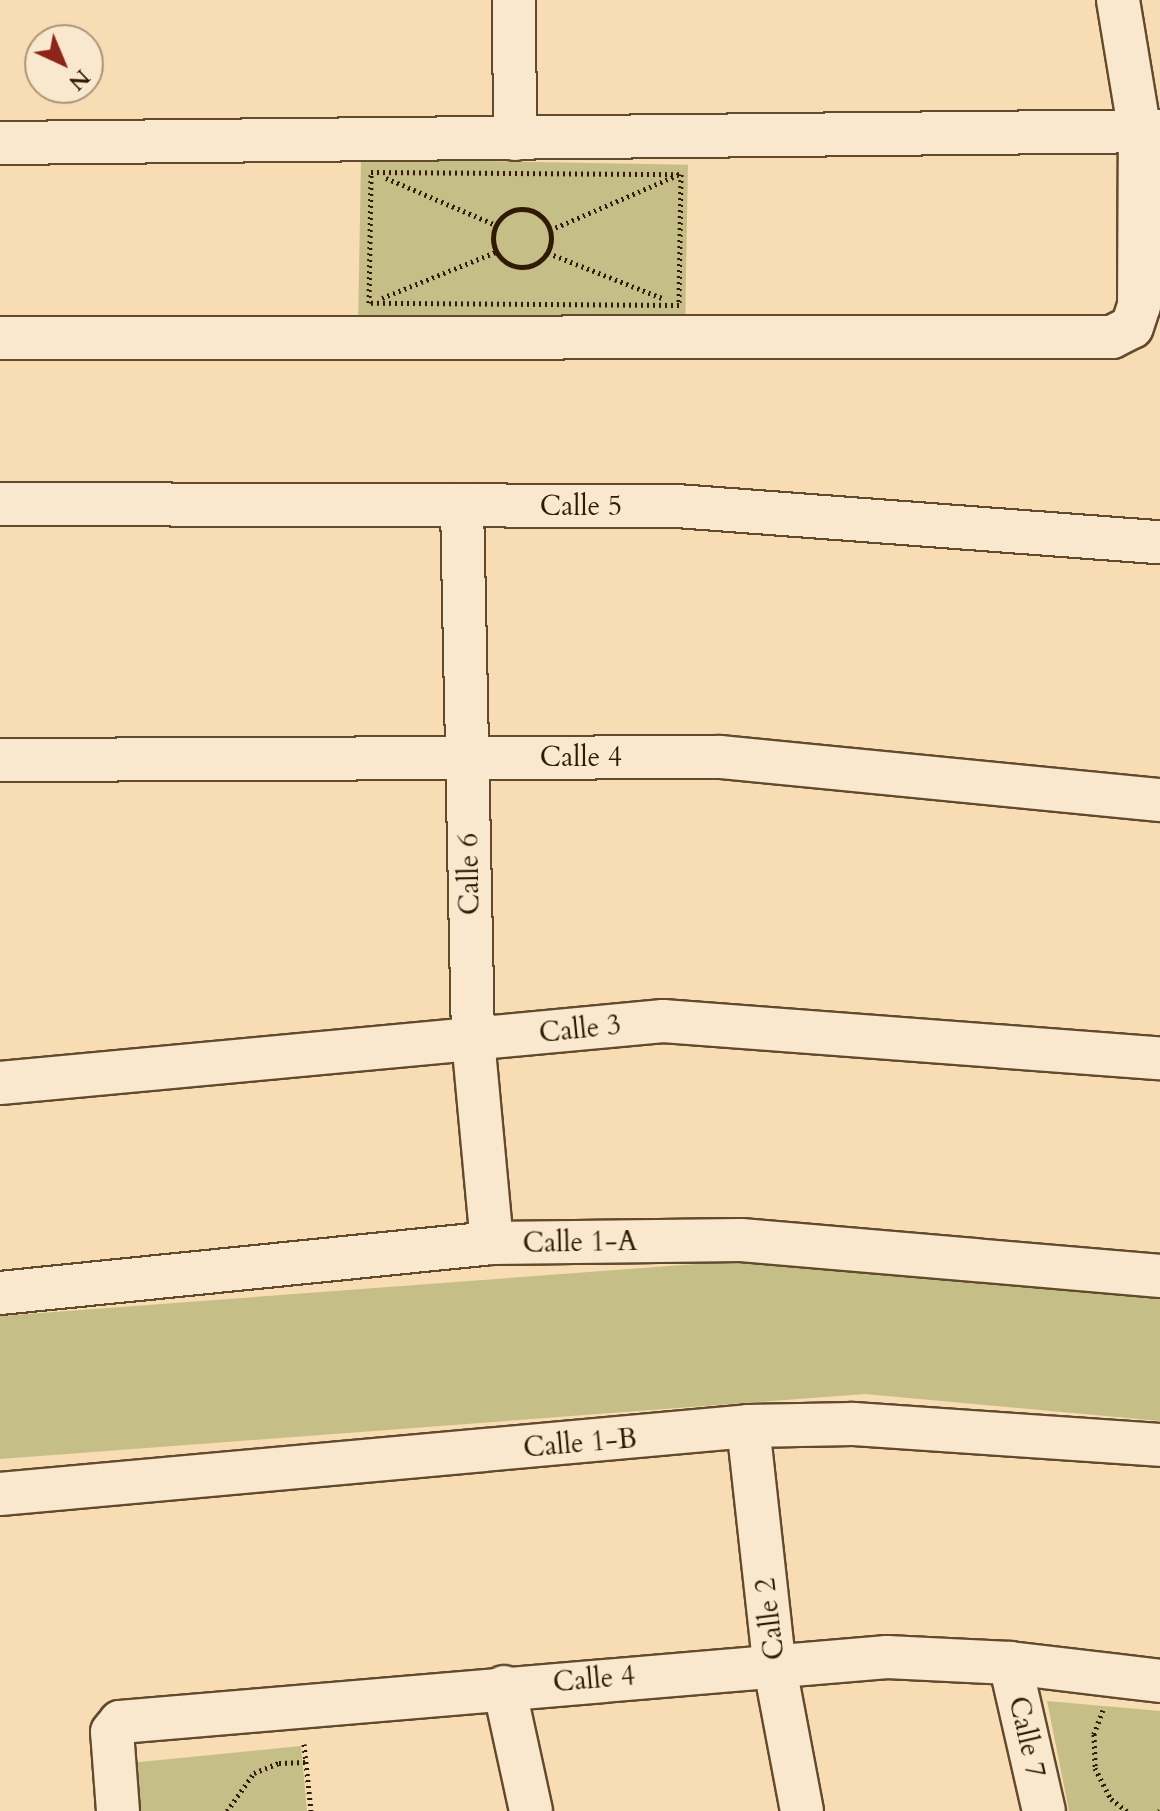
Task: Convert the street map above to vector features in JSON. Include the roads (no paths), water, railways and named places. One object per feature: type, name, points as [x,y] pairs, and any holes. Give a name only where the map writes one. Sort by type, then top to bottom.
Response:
[{"type":"street","points":[[514,0],[515,139]]},
{"type":"street","points":[[0,338],[369,321],[681,323],[1112,337],[1132,327],[1139,306],[1150,132],[1118,0]]},
{"type":"street","points":[[0,143],[370,156],[515,139],[683,156],[1150,132]]},
{"type":"street","name":"Calle 5","points":[[0,504],[677,506],[1160,542]]},
{"type":"street","name":"Calle 6","points":[[462,505],[473,1039],[492,1243]]},
{"type":"street","name":"Calle 4","points":[[0,760],[720,757],[1160,800]]},
{"type":"street","name":"Calle 3","points":[[0,1083],[663,1021],[1160,1058]]},
{"type":"street","name":"Calle 1-A","points":[[0,1293],[492,1243],[741,1240],[1160,1276]]},
{"type":"street","name":"Calle 1-B","points":[[0,1494],[748,1426],[853,1424],[1160,1445]]},
{"type":"street","name":"Calle 2","points":[[748,1426],[774,1663],[802,1811]]},
{"type":"street","name":"Calle 4","points":[[118,1811],[112,1732],[120,1722],[774,1663],[887,1657],[1010,1663],[1160,1681]]},
{"type":"street","name":"Calle 7","points":[[1010,1663],[1044,1811]]},
{"type":"street","points":[[504,1687],[531,1811]]}]
